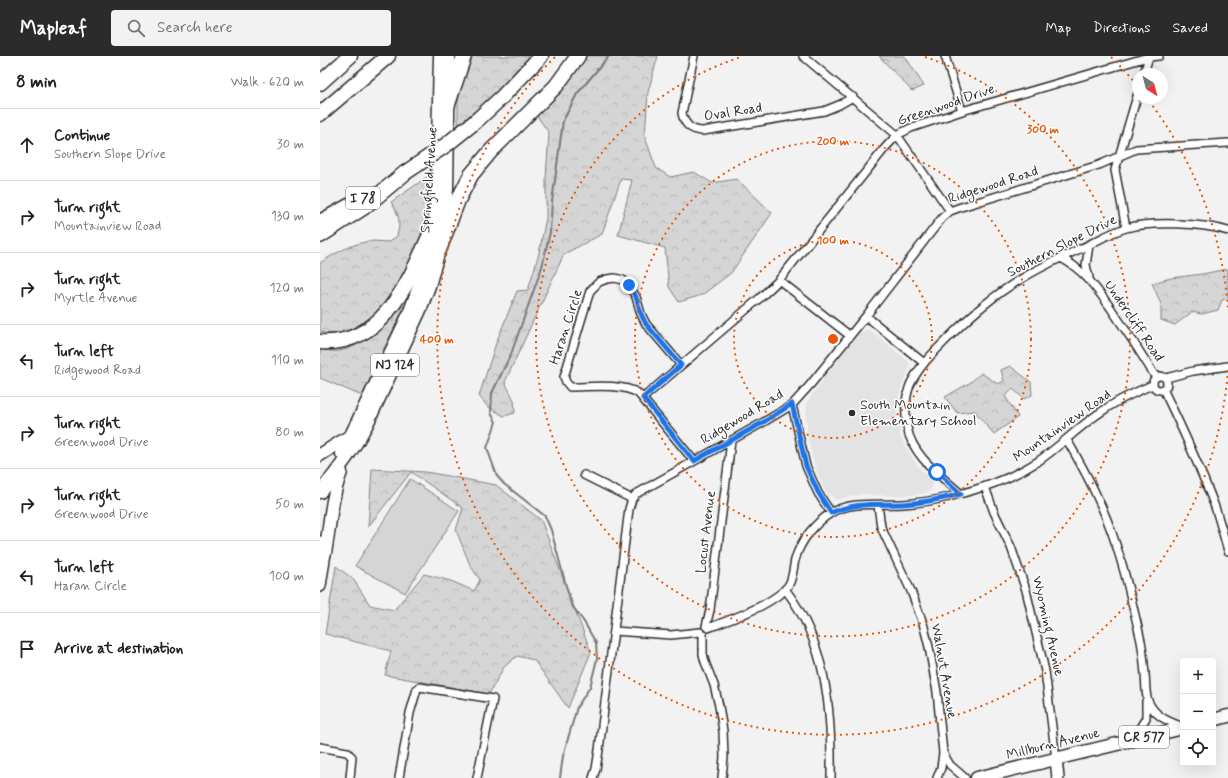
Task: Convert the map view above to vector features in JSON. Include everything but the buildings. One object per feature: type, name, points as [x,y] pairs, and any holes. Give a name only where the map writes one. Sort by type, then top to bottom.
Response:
[{"type":"highway","points":[[320,76],[349,56]]},
{"type":"highway","points":[[320,83],[349,56]]},
{"type":"highway","points":[[320,114],[388,56]]},
{"type":"highway","points":[[448,104],[464,56]]},
{"type":"highway","name":"I 78","points":[[320,222],[405,173],[446,145],[502,98],[541,56]]},
{"type":"highway","points":[[439,250],[458,200],[471,175],[490,152],[556,86],[578,56]]},
{"type":"highway","points":[[320,236],[363,208],[405,173]]},
{"type":"highway","points":[[320,342],[340,341],[354,337],[368,329],[382,316],[396,301],[408,282],[433,228]]},
{"type":"main road","name":"Springfield Avenue","points":[[320,481],[341,455],[351,436],[409,314],[425,267],[433,228],[438,181],[440,56]]},
{"type":"main road","name":"Springfield Avenue","points":[[320,492],[344,463],[367,424],[415,321],[429,286],[439,250],[447,189],[449,56]]},
{"type":"main road","points":[[320,455],[351,436]]},
{"type":"main road","points":[[320,586],[322,548],[328,537],[333,496],[344,463]]},
{"type":"main road","points":[[1216,719],[1228,716]]},
{"type":"main road","name":"Millburn Avenue","points":[[977,778],[1180,729]]},
{"type":"main road","name":"Wyoming Avenue","points":[[1056,759],[1058,778]]},
{"type":"street","name":"Oval Road","points":[[694,56],[682,112],[686,124],[695,130],[703,131],[824,110],[839,105],[852,97]]},
{"type":"street","points":[[803,56],[897,135],[950,211]]},
{"type":"street","points":[[945,56],[962,111]]},
{"type":"street","points":[[1146,68],[1149,56]]},
{"type":"street","name":"Greenwood Drive","points":[[643,398],[762,297],[779,280],[897,135],[911,128],[962,111],[1149,56],[1159,56]]},
{"type":"street","points":[[1126,228],[1115,170],[1135,104]]},
{"type":"street","name":"Ridgewood Road","points":[[632,499],[642,490],[731,441],[792,404],[810,385],[942,218],[950,211],[1099,165],[1136,149],[1228,144]]},
{"type":"street","name":"Southern Slope Drive","points":[[961,494],[925,461],[912,442],[908,428],[906,405],[908,391],[915,375],[924,363],[961,325],[982,307],[1022,278],[1110,234],[1126,228],[1180,224],[1228,231]]},
{"type":"street","name":"Undercliff Road","points":[[1089,245],[1086,265],[1090,280]]},
{"type":"street","name":"Undercliff Road","points":[[1061,258],[1075,265],[1090,280],[1126,329],[1155,376]]},
{"type":"street","name":"Haran Circle","points":[[643,398],[630,388],[570,387],[564,377],[590,291],[599,282],[615,278],[623,280],[629,285],[636,297],[641,314],[646,324],[681,365]]},
{"type":"street","points":[[779,280],[849,335]]},
{"type":"street","points":[[866,316],[924,363]]},
{"type":"street","points":[[1163,389],[1156,389],[1152,385],[1152,380],[1155,376],[1160,375],[1166,378],[1193,371],[1228,366]]},
{"type":"street","points":[[1163,389],[1166,385],[1166,378]]},
{"type":"street","name":"Mountainview Road","points":[[707,627],[764,604],[778,596],[789,585],[796,559],[803,542],[812,530],[831,513],[851,506],[919,502],[961,494],[985,487],[1022,471],[1067,440],[1104,410],[1134,392],[1152,385]]},
{"type":"street","points":[[1163,389],[1190,445],[1204,479],[1215,508],[1228,551]]},
{"type":"street","points":[[643,398],[694,461]]},
{"type":"street","points":[[792,404],[806,466],[818,492],[831,513]]},
{"type":"street","points":[[1067,440],[1081,463],[1099,500],[1121,560],[1141,643],[1145,673],[1146,718],[1134,737],[1125,742]]},
{"type":"street","name":"Locust Avenue","points":[[707,627],[731,441]]},
{"type":"street","points":[[584,475],[632,499],[629,509],[599,750],[593,778]]},
{"type":"street","name":"Wyoming Avenue","points":[[985,487],[994,512],[1011,547],[1026,590],[1045,671],[1056,759]]},
{"type":"street","name":"Walnut Avenue","points":[[878,505],[882,527],[911,591],[923,623],[929,647],[937,692],[943,753],[940,773],[937,778]]},
{"type":"street","points":[[785,589],[804,618],[819,660],[826,686],[832,745],[831,778]]},
{"type":"street","points":[[614,631],[670,635],[706,635],[708,633],[707,627]]},
{"type":"street","points":[[701,634],[703,654],[715,692],[723,731],[724,757],[722,778]]},
{"type":"street","points":[[399,778],[410,714],[417,689],[420,687],[493,699],[477,778]]},
{"type":"street","points":[[1146,695],[1156,714],[1180,727]]},
{"type":"street","points":[[320,746],[347,752],[352,757],[350,778]]},
{"type":"street","points":[[943,753],[950,765],[965,778]]},
{"type":"shaded area","name":"South Mountain Elementary School","points":[[868,330],[873,332],[909,362],[910,366],[901,388],[897,404],[897,417],[901,438],[906,448],[917,465],[933,482],[929,492],[923,494],[896,496],[863,494],[835,499],[825,491],[816,470],[808,440],[806,417],[807,402],[859,333]]},
{"type":"green space","points":[[469,56],[532,56],[478,109],[458,125],[458,102],[465,62]]},
{"type":"green space","points":[[583,56],[658,56],[648,92],[645,137],[656,168],[670,177],[694,172],[712,183],[737,179],[772,213],[731,273],[702,295],[679,302],[669,287],[665,248],[618,235],[632,180],[621,179],[602,234],[564,254],[505,382],[514,400],[515,413],[504,416],[487,406],[479,396],[496,343],[517,291],[528,290],[539,253],[546,218],[546,178],[549,133],[537,116],[558,91]]},
{"type":"green space","points":[[879,56],[905,56],[924,86],[912,91]]},
{"type":"green space","points":[[430,175],[426,215],[420,238],[401,280],[388,300],[373,316],[350,329],[331,334],[320,332],[320,263],[359,243],[373,241],[389,242],[397,236],[399,226],[398,218],[391,202]]},
{"type":"green space","points":[[1227,269],[1228,298],[1222,300],[1218,310],[1202,314],[1192,312],[1175,325],[1161,320],[1161,304],[1152,283],[1171,278]]},
{"type":"green space","points":[[405,305],[362,396],[320,378],[320,349],[339,351],[348,349],[366,339],[383,326]]},
{"type":"green space","points":[[1010,366],[1031,382],[1032,395],[1024,399],[1013,389],[1005,396],[1018,417],[994,434],[974,411],[957,413],[945,397],[971,382],[981,373],[998,384],[1004,381],[1001,370]]},
{"type":"green space","points":[[372,469],[426,472],[496,485],[541,520],[591,652],[568,708],[534,660],[517,656],[504,667],[489,694],[385,675],[391,651],[325,634],[336,566],[353,579],[370,605],[394,610],[424,574],[451,581],[474,591],[480,580],[470,565],[456,530],[463,508],[411,472],[368,527]]},
{"type":"green space","points":[[410,479],[459,511],[405,593],[355,566]]},
{"type":"waterway","points":[[560,778],[563,756],[577,707],[590,687],[597,659],[596,643],[584,622],[571,604],[551,530],[545,516],[504,484],[497,476],[487,448],[496,422],[491,413],[492,393],[511,354],[542,267],[550,232],[552,202],[563,121],[577,94],[609,56]]},
{"type":"place","name":"South Mountain Elementary School","points":[[852,413]]},
{"type":"route","points":[[629,285],[633,289],[641,314],[646,324],[681,365],[643,398],[694,461],[762,423],[792,404],[806,466],[818,492],[831,513],[851,506],[904,504],[946,498],[961,494],[937,472]]}]
